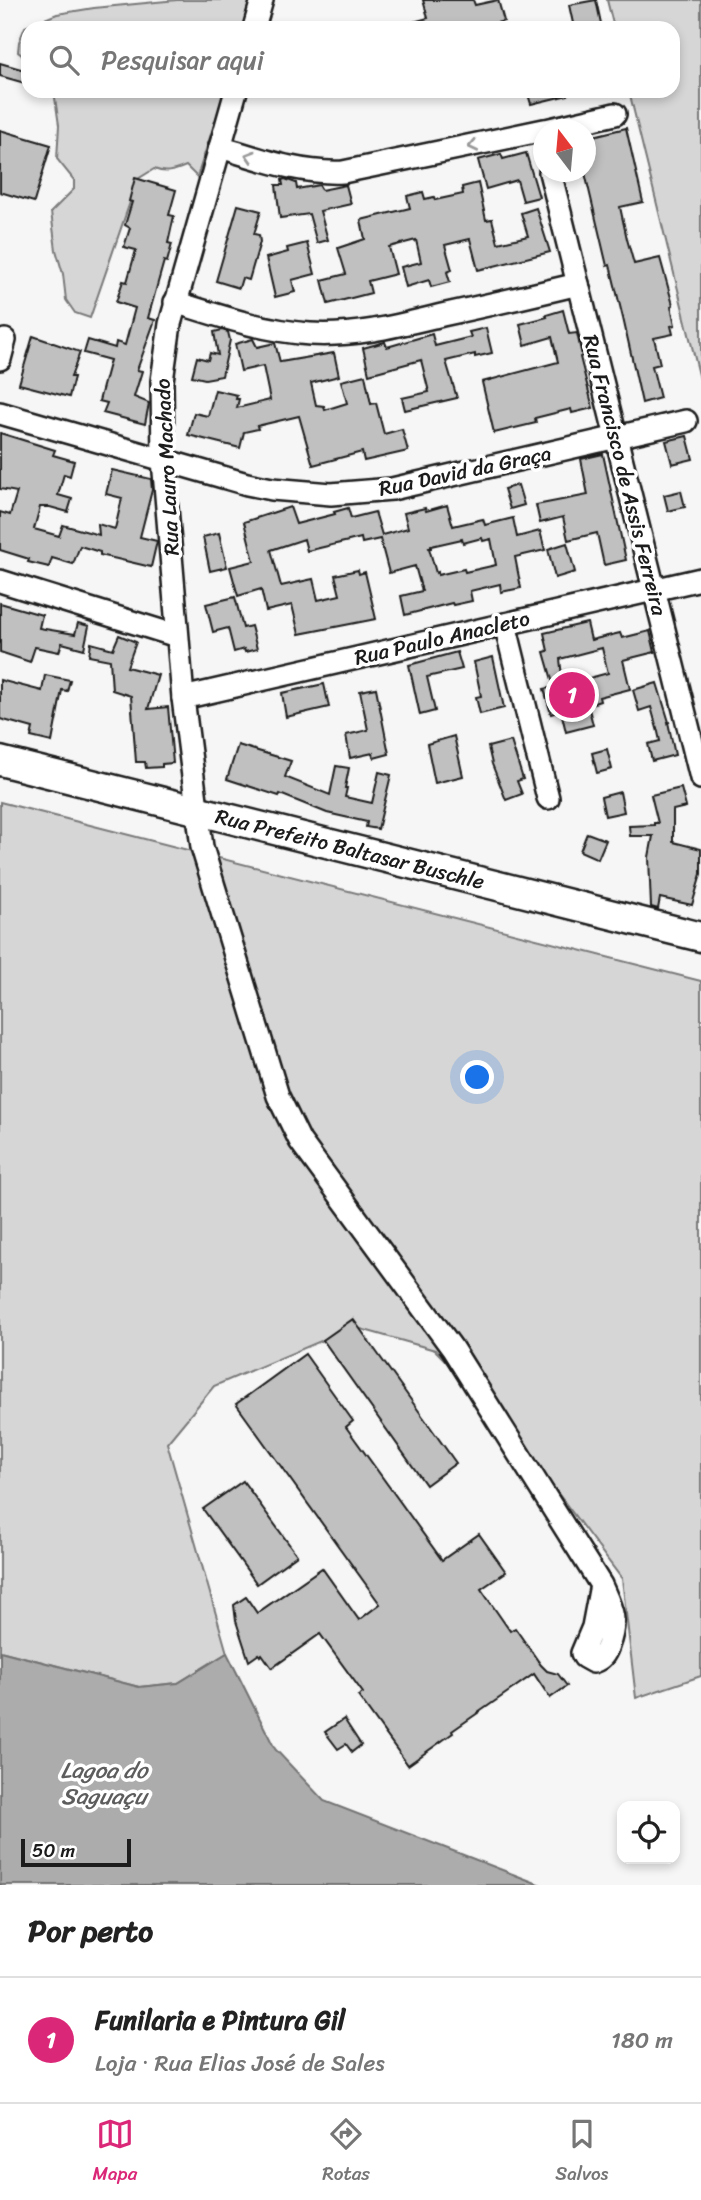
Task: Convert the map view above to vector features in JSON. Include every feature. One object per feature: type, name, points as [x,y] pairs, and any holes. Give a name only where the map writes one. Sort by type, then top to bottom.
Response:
[{"type":"main road","name":"Rua Prefeito Baltasar Buschle","points":[[0,761],[701,937]]},
{"type":"street","points":[[256,21],[262,0]]},
{"type":"street","name":"Rua Lauro Machado","points":[[234,98],[175,303],[163,362],[163,460],[177,636],[196,810],[208,874],[278,1096],[289,1120],[315,1163],[452,1348],[601,1585],[598,1609],[601,1635]]},
{"type":"street","points":[[596,119],[615,114]]},
{"type":"street","points":[[220,147],[299,169],[334,173],[363,170],[533,136]]},
{"type":"street","name":"Rua Francisco de Assis Ferreira","points":[[552,182],[701,778]]},
{"type":"street","points":[[175,303],[272,328],[309,334],[334,334],[370,331],[578,284]]},
{"type":"street","name":"Rua David da Graça","points":[[0,413],[272,489],[331,494],[360,493],[430,482],[686,421]]},
{"type":"street","name":"Rua Paulo Anacleto","points":[[183,698],[701,579]]},
{"type":"street","points":[[0,581],[177,636]]},
{"type":"street","points":[[505,624],[548,799]]},
{"type":"shaded area","points":[[177,0],[255,0],[249,21],[40,21],[57,14]]},
{"type":"shaded area","points":[[607,0],[701,0],[701,383],[631,98],[680,98],[680,21],[612,21]]},
{"type":"shaded area","points":[[21,37],[21,54],[18,52]]},
{"type":"shaded area","points":[[55,98],[223,98],[197,177],[186,166],[170,171],[154,169],[138,179],[90,318],[75,313],[66,300],[63,274],[56,250],[51,212],[74,189],[74,180],[57,159],[59,125]]},
{"type":"shaded area","points":[[0,802],[701,981],[701,1676],[636,1698],[622,1579],[503,1420],[435,1350],[354,1327],[214,1386],[167,1443],[227,1653],[178,1683],[139,1687],[0,1651]]},
{"type":"water","name":"Lagoa do Saguaçu","points":[[0,1651],[139,1687],[178,1683],[227,1653],[275,1749],[324,1801],[541,1885],[0,1885]]},
{"type":"building","points":[[423,0],[473,0],[475,5],[498,0],[504,21],[417,21],[428,18]]},
{"type":"building","points":[[596,0],[600,21],[572,21],[569,5]]},
{"type":"building","points":[[0,63],[21,69],[21,82],[0,76]]},
{"type":"building","points":[[529,98],[556,98],[531,104]]},
{"type":"building","points":[[626,128],[643,202],[620,207],[627,239],[634,264],[660,258],[673,305],[673,334],[654,338],[660,364],[652,366],[660,398],[642,403],[610,265],[607,266],[587,182],[596,182],[596,135]]},
{"type":"building","points":[[0,130],[51,145],[34,202],[0,192]]},
{"type":"building","points":[[526,153],[539,197],[523,201],[517,180],[486,189],[478,160],[501,154],[503,159]]},
{"type":"building","points":[[135,178],[176,190],[169,215],[174,216],[168,243],[172,244],[167,262],[164,261],[148,318],[155,320],[137,370],[142,371],[134,397],[149,403],[145,424],[103,413],[107,403],[99,401],[110,360],[84,353],[88,340],[115,348],[116,342],[125,345],[135,308],[116,302],[123,281],[127,282],[136,250],[124,247],[130,228],[125,225]]},
{"type":"building","points":[[282,180],[296,183],[297,189],[319,185],[322,190],[346,185],[351,204],[320,211],[328,240],[317,243],[309,214],[280,218],[276,185],[283,185]]},
{"type":"building","points":[[478,183],[486,220],[492,219],[498,243],[528,236],[521,213],[536,208],[550,252],[478,270],[470,239],[445,245],[452,270],[447,272],[450,282],[431,287],[429,280],[406,287],[401,267],[421,262],[416,240],[389,247],[396,274],[368,281],[371,293],[328,304],[322,280],[346,274],[338,248],[365,239],[361,220],[410,208],[407,196],[423,192],[425,199],[434,197],[435,200],[463,194],[462,187]]},
{"type":"building","points":[[238,205],[261,211],[254,234],[259,235],[260,242],[249,280],[242,278],[239,288],[216,281]]},
{"type":"building","points":[[307,243],[315,274],[292,280],[295,292],[275,297],[266,258],[288,252],[287,248]]},
{"type":"building","points":[[563,310],[569,334],[577,333],[593,408],[572,413],[571,409],[535,418],[536,423],[494,433],[482,382],[558,362],[552,337],[525,345],[520,324]]},
{"type":"building","points":[[486,328],[492,353],[446,361],[457,398],[405,410],[402,398],[429,392],[421,360],[369,374],[363,348],[385,342],[387,347],[432,334],[435,346],[471,337],[469,332]]},
{"type":"building","points":[[214,332],[228,332],[230,340],[222,376],[205,379],[192,376],[197,357],[208,360],[210,353],[218,355]]},
{"type":"building","points":[[33,336],[80,352],[71,377],[74,377],[69,397],[19,384]]},
{"type":"building","points":[[253,339],[257,347],[275,343],[280,362],[334,353],[339,376],[311,383],[316,405],[324,406],[325,410],[347,403],[341,381],[365,375],[371,404],[376,403],[384,434],[402,429],[408,451],[364,461],[362,452],[313,465],[299,416],[257,426],[258,429],[244,432],[240,448],[188,435],[194,413],[208,416],[215,390],[237,395],[237,408],[270,400],[263,366],[241,371],[235,344]]},
{"type":"building","points":[[0,433],[55,450],[53,455],[74,461],[70,476],[64,474],[58,495],[72,499],[68,512],[40,507],[34,529],[59,536],[63,525],[99,535],[98,524],[115,529],[122,498],[106,494],[112,470],[151,479],[152,490],[140,537],[157,541],[151,567],[100,555],[100,552],[80,546],[73,564],[52,558],[49,567],[28,562],[29,559],[0,550],[0,512],[10,515],[17,492],[0,489]]},
{"type":"building","points":[[687,436],[693,459],[672,464],[666,441]]},
{"type":"building","points":[[603,454],[626,560],[604,565],[597,533],[568,540],[563,517],[540,523],[536,505],[588,495],[581,459]]},
{"type":"building","points":[[518,485],[524,505],[510,509],[504,489]]},
{"type":"building","points":[[681,491],[685,507],[668,511],[664,495]]},
{"type":"building","points":[[447,505],[453,526],[483,519],[485,525],[513,518],[517,537],[540,531],[545,550],[515,557],[521,588],[501,592],[500,584],[470,591],[472,601],[452,603],[405,615],[401,596],[422,591],[415,566],[389,573],[380,539],[362,543],[361,538],[307,551],[304,539],[271,550],[281,586],[313,579],[318,600],[340,595],[335,575],[358,570],[359,574],[365,572],[376,619],[299,634],[292,605],[266,611],[261,589],[238,596],[230,567],[254,561],[244,522],[290,507],[296,524],[348,508],[351,518],[375,512],[382,535],[408,528],[404,513],[425,508],[426,511]],"holes":[[[482,538],[483,541],[491,539],[496,565],[465,572],[464,569],[438,575],[438,572],[436,573],[429,548],[431,546],[462,539],[463,543]]]},
{"type":"building","points":[[219,533],[227,567],[210,571],[203,537]]},
{"type":"building","points":[[567,543],[575,572],[555,578],[548,549]]},
{"type":"building","points":[[235,597],[243,628],[251,626],[257,649],[234,652],[228,628],[213,632],[206,604]]},
{"type":"building","points":[[0,603],[42,615],[39,628],[75,634],[78,623],[89,626],[84,649],[62,643],[59,652],[35,647],[30,662],[0,652]]},
{"type":"building","points":[[587,623],[591,640],[620,633],[622,638],[650,631],[655,652],[623,660],[630,689],[599,697],[600,701],[588,705],[593,725],[566,732],[561,711],[551,714],[544,689],[554,687],[544,652],[548,651],[544,633]],"holes":[[[602,648],[608,673],[563,685],[560,659]]]},
{"type":"building","points":[[119,635],[136,642],[127,667],[158,675],[148,709],[168,707],[173,763],[146,768],[145,762],[136,762],[131,696],[112,690],[110,660],[89,656],[91,643],[113,649]]},
{"type":"building","points":[[457,652],[462,669],[427,677],[435,711],[420,715],[409,665]]},
{"type":"building","points":[[493,657],[504,708],[480,714],[476,697],[481,696],[474,662]]},
{"type":"building","points":[[45,675],[70,680],[67,691],[62,690],[52,742],[31,737],[33,728],[0,719],[0,680],[42,691]]},
{"type":"building","points":[[657,683],[669,722],[675,755],[652,761],[648,744],[660,741],[658,732],[651,707],[639,711],[633,690]]},
{"type":"building","points":[[324,684],[329,707],[286,717],[282,693]]},
{"type":"building","points":[[376,688],[389,754],[374,758],[373,753],[350,758],[346,735],[368,730],[360,691]]},
{"type":"building","points":[[454,736],[463,776],[435,783],[427,744]]},
{"type":"building","points":[[511,741],[523,779],[517,781],[522,794],[506,800],[488,747]]},
{"type":"building","points":[[238,745],[291,761],[285,777],[330,795],[336,766],[349,768],[345,797],[372,803],[379,772],[391,775],[378,829],[366,827],[367,822],[327,813],[280,794],[279,796],[227,779]]},
{"type":"building","points":[[607,749],[612,769],[597,773],[592,753]]},
{"type":"building","points":[[681,788],[686,807],[673,810],[673,842],[701,849],[701,874],[692,905],[660,898],[658,909],[651,907],[649,857],[653,836],[630,836],[629,826],[658,823],[651,795]]},
{"type":"building","points":[[620,792],[624,812],[605,816],[601,797]]},
{"type":"building","points":[[587,833],[606,840],[598,859],[580,851]]},
{"type":"building","points":[[353,1319],[456,1463],[426,1485],[323,1340]]},
{"type":"building","points":[[305,1354],[353,1421],[346,1427],[442,1560],[479,1534],[506,1572],[481,1589],[510,1631],[515,1628],[541,1665],[547,1671],[558,1674],[567,1686],[550,1698],[534,1674],[408,1765],[358,1696],[363,1693],[320,1634],[272,1668],[262,1654],[249,1661],[236,1621],[234,1605],[246,1597],[257,1613],[322,1568],[359,1620],[380,1604],[236,1404]]},
{"type":"building","points":[[243,1481],[297,1555],[257,1584],[203,1509]]},
{"type":"building","points":[[344,1719],[361,1745],[352,1752],[346,1744],[338,1749],[325,1732]]},
{"type":"place","name":"Funilaria e Pintura Gil","points":[[572,695]]}]
